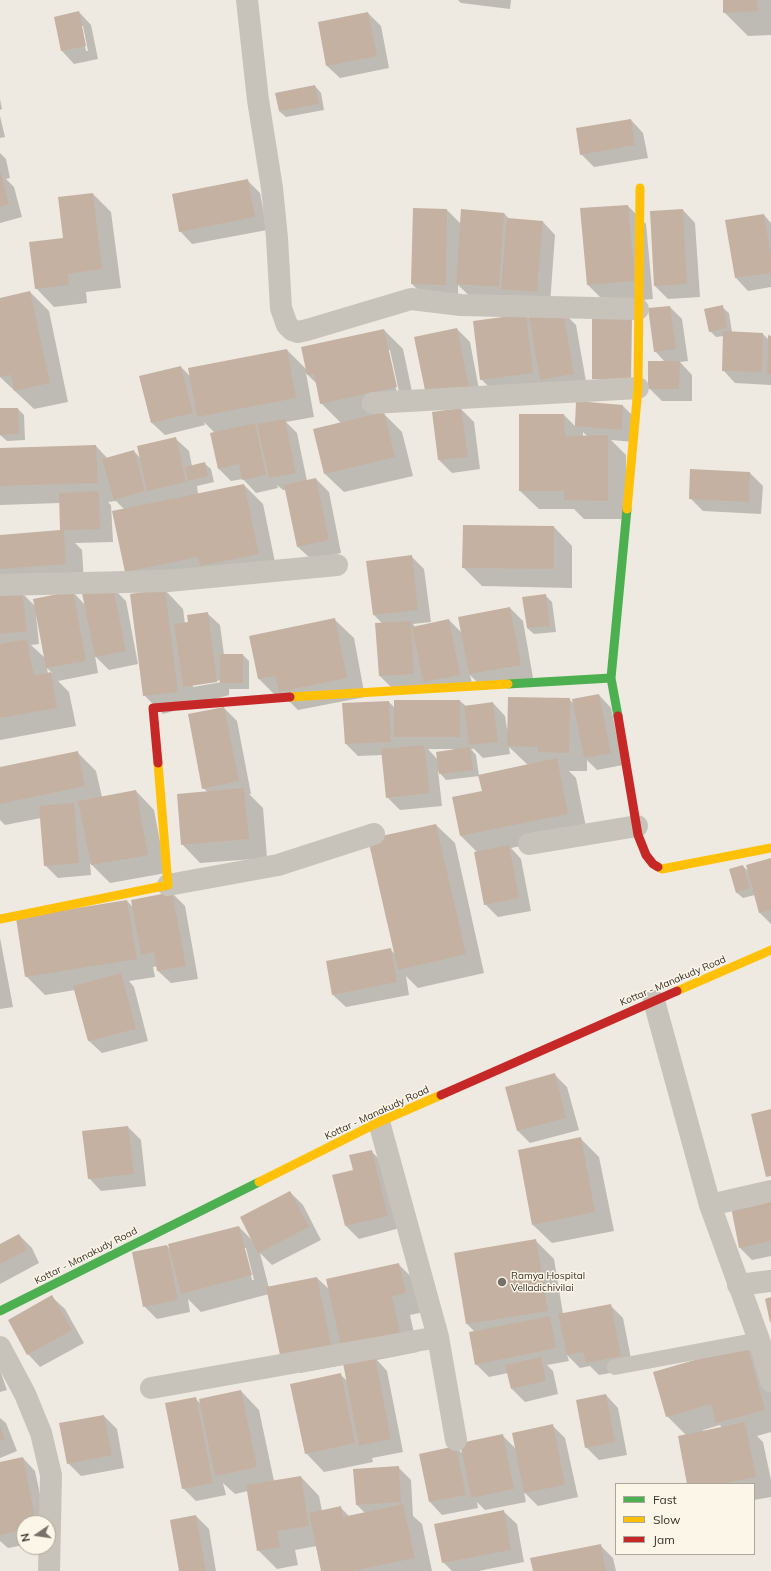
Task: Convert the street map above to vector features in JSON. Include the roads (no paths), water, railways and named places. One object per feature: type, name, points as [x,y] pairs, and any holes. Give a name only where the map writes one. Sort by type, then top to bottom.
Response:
[{"type":"street","points":[[247,0],[258,100],[272,188],[278,238],[280,308],[287,325],[292,330],[298,332],[307,330],[356,317],[411,299],[460,305],[638,309]]},
{"type":"street","points":[[640,188],[638,388],[611,678],[637,826],[641,845],[646,855],[653,864],[662,869],[771,848]]},
{"type":"street","points":[[373,403],[638,388]]},
{"type":"street","points":[[0,585],[168,581],[337,565]]},
{"type":"street","points":[[168,886],[153,708],[361,692],[611,678]]},
{"type":"street","points":[[529,844],[637,826]]},
{"type":"street","points":[[0,919],[278,865],[374,834]]},
{"type":"street","name":"Kottar - Manakudy Road","points":[[0,1312],[379,1122],[771,950]]},
{"type":"street","points":[[654,1001],[710,1205],[759,1340],[771,1381]]},
{"type":"street","points":[[379,1122],[438,1337],[456,1440]]},
{"type":"street","points":[[710,1205],[771,1191]]},
{"type":"street","points":[[738,1285],[771,1281]]},
{"type":"street","points":[[151,1388],[438,1337]]},
{"type":"street","points":[[0,1347],[25,1394],[41,1433],[51,1475],[50,1571]]},
{"type":"lane","points":[[615,1367],[759,1340]]},
{"type":"place","name":"Ramya Hospital Velladichivilai","points":[[502,1282]]}]
